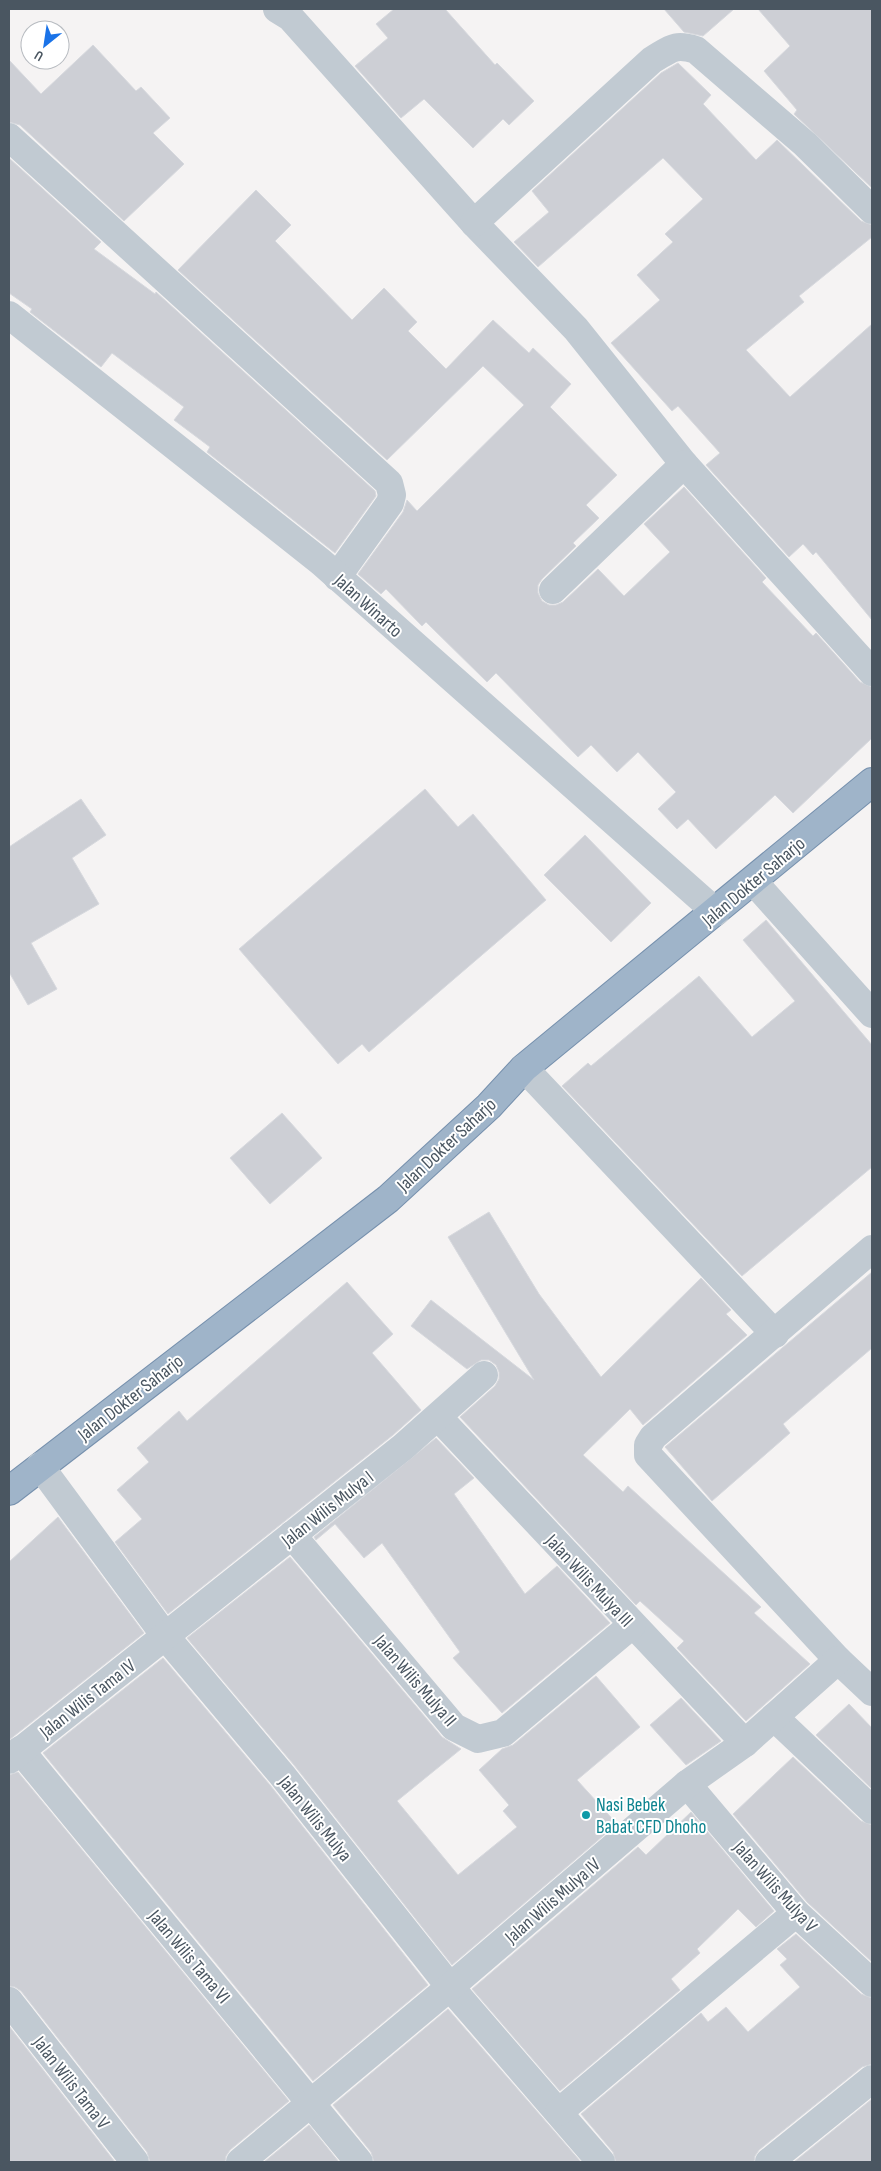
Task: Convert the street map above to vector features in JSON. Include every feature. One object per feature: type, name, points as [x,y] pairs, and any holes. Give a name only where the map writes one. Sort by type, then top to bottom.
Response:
[{"type":"highway","name":"Jalan Dokter Saharjo","points":[[9,1492],[40,1466],[388,1199],[489,1106],[524,1068],[872,782]]},
{"type":"street","points":[[290,11],[474,223],[576,328],[684,464],[872,672]]},
{"type":"street","points":[[474,223],[652,60],[675,46],[696,50],[805,144],[872,210]]},
{"type":"street","points":[[9,137],[388,483],[392,495],[390,504],[337,577]]},
{"type":"street","name":"Jalan Winarto","points":[[9,315],[321,562],[716,912]]},
{"type":"street","points":[[553,590],[684,464]]},
{"type":"street","points":[[753,881],[872,1014]]},
{"type":"street","points":[[524,1068],[775,1334]]},
{"type":"street","points":[[872,1249],[653,1437],[648,1446],[648,1455],[838,1660],[872,1692]]},
{"type":"street","name":"Jalan Wilis Mulya I","points":[[166,1637],[403,1448],[484,1375]]},
{"type":"street","name":"Jalan Wilis Mulya III","points":[[438,1417],[744,1743]]},
{"type":"street","name":"Jalan Wilis Mulya","points":[[40,1466],[166,1637],[282,1775],[450,1987],[601,2162]]},
{"type":"street","name":"Jalan Wilis Mulya II","points":[[292,1535],[454,1727],[478,1739],[503,1733],[632,1625]]},
{"type":"street","name":"Jalan Wilis Tama IV","points":[[15,1755],[166,1637]]},
{"type":"street","name":"Jalan Wilis Mulya IV","points":[[240,2162],[450,1987],[687,1784],[744,1743],[838,1660]]},
{"type":"street","points":[[774,1717],[872,1810]]},
{"type":"street","name":"Jalan Wilis Tama VI","points":[[15,1755],[312,2103],[359,2162]]},
{"type":"street","name":"Jalan Wilis Mulya V","points":[[687,1784],[796,1913],[872,1983]]},
{"type":"street","points":[[559,2112],[796,1913]]},
{"type":"street","name":"Jalan Wilis Tama V","points":[[9,2001],[134,2162]]},
{"type":"street","points":[[769,2162],[872,2079]]},
{"type":"building","points":[[394,9],[445,9],[495,65],[497,63],[534,101],[509,125],[503,119],[473,148],[424,99],[401,118],[355,66],[388,38],[376,24]]},
{"type":"building","points":[[664,9],[734,9],[703,36],[684,32]]},
{"type":"building","points":[[758,9],[872,9],[872,188],[794,114],[797,110],[764,71],[790,46]]},
{"type":"building","points":[[93,45],[136,91],[141,87],[170,118],[153,133],[184,164],[124,221],[20,125],[9,122],[9,60],[41,94],[66,70],[70,70],[70,67]]},
{"type":"building","points":[[678,63],[711,95],[703,104],[756,160],[777,140],[861,221],[872,225],[872,237],[799,296],[804,302],[746,350],[790,397],[872,324],[872,620],[816,552],[813,555],[803,544],[789,557],[706,465],[720,453],[678,406],[672,411],[611,343],[660,300],[637,275],[673,242],[665,234],[703,199],[663,158],[538,267],[514,242],[549,212],[532,191],[661,73]]},
{"type":"building","points":[[9,158],[101,242],[94,249],[155,294],[156,292],[375,491],[376,496],[335,553],[207,452],[210,447],[174,420],[184,407],[112,353],[101,367],[30,312],[32,309],[9,293]]},
{"type":"building","points":[[256,190],[291,225],[275,241],[352,320],[384,288],[417,322],[408,331],[446,369],[493,320],[529,353],[533,348],[571,384],[550,407],[617,475],[586,505],[599,518],[573,543],[576,546],[538,585],[538,593],[542,601],[549,605],[563,602],[598,569],[624,596],[670,552],[644,524],[684,487],[766,578],[762,582],[813,636],[816,633],[860,682],[872,687],[872,738],[793,813],[775,795],[716,849],[688,819],[677,829],[658,809],[676,792],[638,752],[617,772],[591,745],[578,757],[496,673],[487,682],[426,622],[422,626],[386,589],[381,594],[358,574],[403,512],[407,500],[417,511],[524,405],[483,366],[387,460],[178,270]]},
{"type":"building","points":[[425,789],[458,827],[473,814],[546,900],[369,1052],[362,1044],[338,1064],[239,949]]},
{"type":"building","points":[[81,799],[106,835],[72,858],[99,904],[31,943],[57,989],[28,1005],[9,972],[9,847]]},
{"type":"building","points":[[585,835],[651,903],[611,942],[544,875]]},
{"type":"building","points":[[766,920],[872,1045],[872,1167],[742,1276],[562,1086],[588,1063],[591,1066],[699,976],[752,1037],[795,1001],[743,940]]},
{"type":"building","points":[[282,1113],[322,1158],[270,1204],[230,1158]]},
{"type":"building","points":[[489,1212],[539,1294],[601,1377],[701,1278],[731,1310],[726,1314],[747,1335],[643,1425],[630,1409],[583,1455],[623,1492],[628,1486],[761,1607],[754,1613],[810,1664],[746,1721],[677,1648],[684,1641],[640,1601],[636,1605],[460,1417],[495,1386],[499,1379],[496,1365],[489,1360],[481,1360],[467,1369],[411,1326],[431,1300],[534,1380],[448,1237]]},
{"type":"building","points":[[872,1272],[872,1348],[783,1424],[790,1433],[712,1501],[665,1447]]},
{"type":"building","points":[[347,1282],[393,1334],[372,1353],[421,1410],[393,1435],[168,1614],[115,1542],[142,1519],[117,1490],[149,1462],[137,1448],[179,1411],[187,1421]]},
{"type":"building","points":[[436,1438],[474,1478],[454,1494],[525,1594],[557,1566],[610,1623],[502,1713],[453,1658],[460,1652],[382,1543],[364,1558],[335,1524],[316,1540],[314,1537]]},
{"type":"building","points":[[58,1517],[144,1633],[9,1740],[9,1562]]},
{"type":"building","points":[[290,1557],[442,1737],[461,1749],[397,1801],[458,1875],[517,1827],[503,1811],[509,1805],[479,1770],[502,1749],[513,1745],[596,1676],[640,1727],[577,1780],[617,1824],[452,1965],[294,1765],[187,1638]]},
{"type":"building","points":[[163,1658],[270,1785],[428,1985],[313,2081],[43,1753]]},
{"type":"building","points":[[681,1698],[721,1741],[686,1765],[650,1725]]},
{"type":"building","points":[[849,1704],[872,1728],[872,1789],[816,1735]]},
{"type":"building","points":[[793,1757],[861,1821],[872,1825],[872,1962],[807,1902],[733,1814]]},
{"type":"building","points":[[18,1772],[289,2101],[230,2150],[225,2162],[150,2162],[147,2152],[21,1991],[9,1986],[9,1775]]},
{"type":"building","points":[[691,1812],[774,1911],[756,1927],[738,1909],[697,1949],[700,1953],[671,1979],[680,1990],[560,2091],[472,1989],[638,1847],[646,1855]]},
{"type":"building","points":[[796,1934],[861,1994],[872,1998],[872,2064],[862,2067],[759,2150],[754,2162],[616,2162],[613,2152],[581,2114],[701,2013],[708,2022],[726,2007],[748,2032],[800,1987],[780,1965],[787,1959],[777,1949]]},
{"type":"building","points":[[448,2009],[581,2162],[374,2162],[371,2152],[333,2105]]},
{"type":"building","points":[[9,2026],[115,2162],[9,2162]]},
{"type":"building","points":[[872,2099],[872,2162],[794,2162]]},
{"type":"building","points":[[309,2125],[339,2162],[264,2162]]},
{"type":"place","name":"Nasi Bebek Babat CFD Dhoho","points":[[586,1815]]}]
